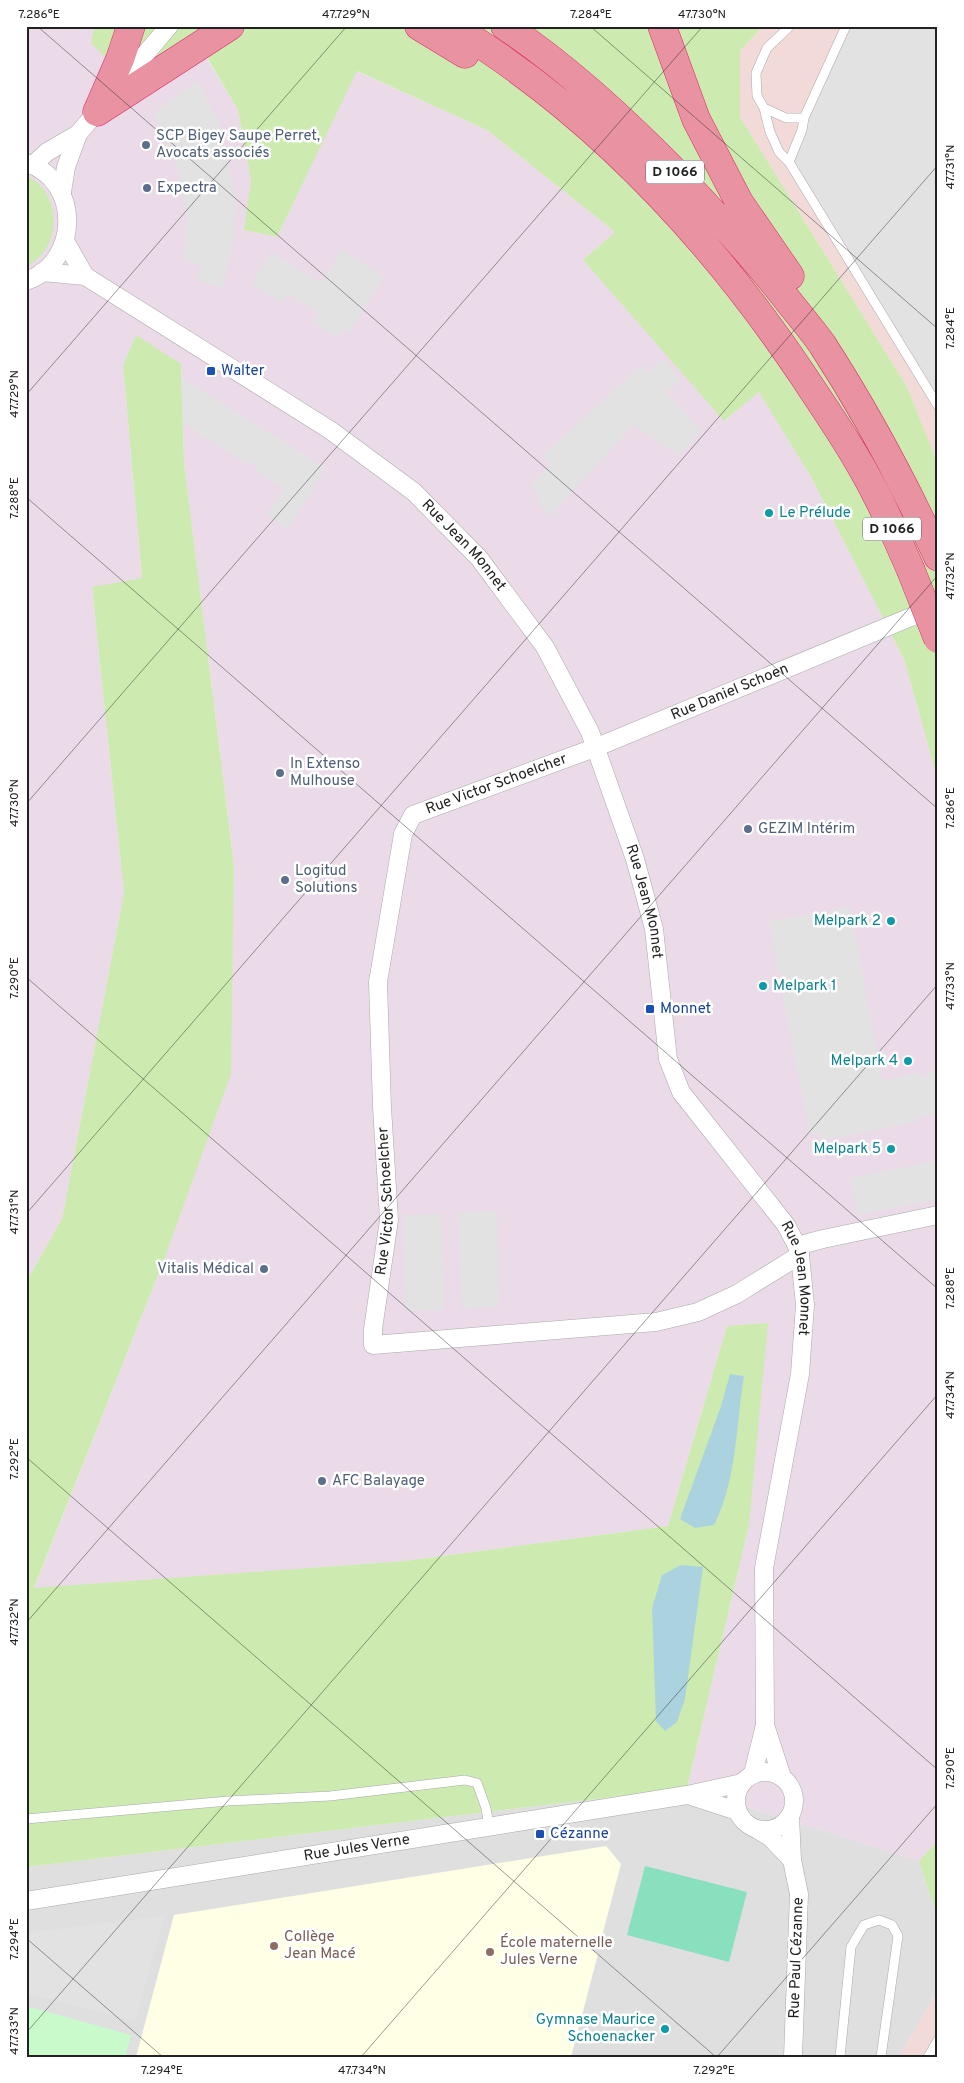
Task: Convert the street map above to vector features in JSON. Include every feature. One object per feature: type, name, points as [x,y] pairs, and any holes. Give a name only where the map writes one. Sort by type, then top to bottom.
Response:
[{"type":"highway","points":[[97,112],[120,59],[131,26]]},
{"type":"highway","points":[[97,112],[230,26]]},
{"type":"highway","points":[[419,26],[500,77],[577,136],[658,210],[699,237]]},
{"type":"highway","name":"D 1066","points":[[452,26],[484,46],[554,98],[615,150],[699,237],[772,329],[837,426],[878,496],[910,568],[938,639]]},
{"type":"highway","name":"D 1066","points":[[505,26],[586,87],[636,133],[700,198],[754,257],[821,343],[864,412],[904,484],[938,557]]},
{"type":"highway","points":[[662,26],[696,119],[740,202],[806,300],[821,343]]},
{"type":"street","points":[[26,281],[50,266],[58,256],[68,231],[68,211],[62,192],[50,176],[30,164],[78,134],[169,26]]},
{"type":"street","points":[[62,192],[66,168],[78,134]]},
{"type":"street","name":"Rue Jean Monnet","points":[[65,241],[85,276]]},
{"type":"street","name":"Rue Jean Monnet","points":[[42,272],[85,276],[330,430],[423,499],[479,558],[545,647],[572,694],[597,747],[635,859],[654,929],[668,1060],[681,1092],[786,1225],[798,1251],[805,1305],[800,1374],[764,1568],[765,1725],[782,1777]]},
{"type":"street","name":"Rue Daniel Schoen","points":[[597,747],[938,605]]},
{"type":"street","name":"Rue Victor Schoelcher","points":[[597,747],[413,815],[403,834],[378,982],[382,1106],[390,1220],[373,1329],[373,1344],[656,1322],[698,1312],[737,1294],[798,1251]]},
{"type":"street","points":[[798,1251],[823,1239],[938,1215]]},
{"type":"street","name":"Rue Jean Monnet","points":[[748,1778],[765,1725]]},
{"type":"street","points":[[758,1830],[773,1830],[786,1822],[794,1802],[791,1788],[782,1777],[768,1772],[748,1778],[736,1796],[737,1811],[745,1823],[770,1837],[792,1860]]},
{"type":"street","name":"Rue Jules Verne","points":[[26,1901],[687,1795],[748,1778]]},
{"type":"street","name":"Rue Jules Verne","points":[[687,1795],[737,1811]]},
{"type":"street","name":"Rue Paul Cézanne","points":[[790,1816],[792,1860],[799,1894],[794,2057]]},
{"type":"lane","points":[[790,26],[768,48],[756,73],[757,96],[764,108],[770,132],[779,152],[789,162],[938,406]]},
{"type":"lane","points":[[789,162],[802,130],[804,118],[846,26]]},
{"type":"lane","points":[[764,108],[786,118],[804,118]]},
{"type":"lane","points":[[26,1819],[228,1802],[330,1796],[465,1780],[477,1783],[486,1808],[489,1826]]},
{"type":"lane","points":[[840,2057],[851,1947],[864,1925],[879,1920],[892,1925],[898,1936],[880,2057]]},
{"type":"lane","points":[[928,2057],[938,2040]]},
{"type":"shaded area","points":[[26,26],[94,26],[91,43],[204,54],[238,110],[251,180],[245,230],[277,237],[356,71],[487,130],[615,232],[583,260],[725,421],[759,391],[811,477],[904,659],[938,781],[938,1840],[919,1861],[687,1788],[749,1525],[727,1326],[668,1526],[405,1561],[34,1589],[165,1257],[234,866],[184,463],[181,364],[123,365],[142,579],[92,587],[124,893],[62,1219],[26,1282]]},
{"type":"shaded area","points":[[763,26],[938,26],[938,464],[907,387],[740,117],[740,51]]},
{"type":"shaded area","points":[[846,26],[938,26],[938,395],[929,390],[789,162]]},
{"type":"shaded area","points":[[197,81],[218,120],[235,198],[234,238],[223,288],[197,281],[201,266],[184,261],[187,217],[180,176],[154,113]]},
{"type":"shaded area","points":[[341,250],[384,277],[349,333],[342,329],[337,337],[312,322],[318,312],[287,293],[281,302],[251,284],[271,252],[321,283]]},
{"type":"shaded area","points":[[663,359],[681,380],[667,392],[701,431],[679,456],[634,425],[550,516],[542,508],[536,493],[530,486],[550,464],[543,455],[641,366],[646,373]]},
{"type":"shaded area","points":[[181,378],[326,468],[288,529],[267,514],[284,489],[257,471],[256,463],[247,464],[183,423]]},
{"type":"shaded area","points":[[850,907],[882,1080],[920,1073],[924,1078],[931,1074],[930,1072],[938,1070],[938,1114],[917,1118],[917,1122],[821,1140],[820,1132],[810,1134],[780,982],[784,978],[780,972],[778,973],[769,921]]},
{"type":"shaded area","points":[[938,1161],[938,1199],[857,1215],[850,1178]]},
{"type":"shaded area","points":[[497,1211],[499,1306],[462,1309],[458,1212]]},
{"type":"shaded area","points":[[441,1214],[444,1310],[406,1311],[403,1215]]},
{"type":"shaded area","points":[[687,1788],[919,1861],[938,1919],[938,1990],[899,2057],[26,2057],[26,1867]]},
{"type":"shaded area","points":[[606,1846],[621,1864],[602,1936],[594,1936],[591,1950],[598,1954],[571,2057],[136,2057],[174,1915]]},
{"type":"shaded area","points":[[164,1916],[136,2021],[26,1993],[26,1933]]},
{"type":"shaded area","points":[[938,1990],[938,2057],[899,2057]]},
{"type":"green space","points":[[94,26],[763,26],[740,51],[740,117],[907,387],[938,464],[938,781],[904,659],[811,477],[759,392],[724,421],[583,260],[615,232],[487,130],[357,71],[277,237],[244,230],[251,180],[238,110],[205,54],[145,97],[91,43]]},
{"type":"green space","points":[[26,176],[38,184],[47,194],[52,207],[54,221],[47,247],[38,258],[26,266]]},
{"type":"green space","points":[[136,335],[181,364],[184,463],[234,866],[231,1074],[165,1257],[34,1588],[405,1561],[668,1526],[727,1326],[768,1323],[749,1525],[687,1788],[26,1867],[26,1282],[62,1219],[124,893],[92,587],[142,578],[123,365]]},
{"type":"green space","points":[[938,1840],[938,1919],[919,1861]]},
{"type":"green space","points":[[645,1866],[747,1892],[729,1962],[627,1935]]},
{"type":"green space","points":[[26,2006],[131,2035],[125,2057],[26,2057]]},
{"type":"water","points":[[730,1374],[744,1376],[735,1452],[727,1490],[722,1508],[714,1525],[695,1528],[680,1519],[721,1406]]},
{"type":"water","points":[[681,1565],[703,1567],[685,1699],[677,1722],[665,1731],[656,1721],[652,1608],[662,1575]]},
{"type":"place","name":"SCP Bigey Saupe Perret, Avocats associés","points":[[146,145]]},
{"type":"place","name":"Expectra","points":[[147,188]]},
{"type":"place","name":"Walter","points":[[211,371]]},
{"type":"place","name":"Le Prélude","points":[[769,513]]},
{"type":"place","name":"In Extenso Mulhouse","points":[[280,773]]},
{"type":"place","name":"GEZIM Intérim","points":[[748,829]]},
{"type":"place","name":"Logitud Solutions","points":[[285,880]]},
{"type":"place","name":"Melpark 2","points":[[891,921]]},
{"type":"place","name":"Melpark 1","points":[[763,986]]},
{"type":"place","name":"Monnet","points":[[650,1009]]},
{"type":"place","name":"Melpark 4","points":[[908,1061]]},
{"type":"place","name":"Melpark 5","points":[[891,1149]]},
{"type":"place","name":"Vitalis Médical","points":[[264,1269]]},
{"type":"place","name":"AFC Balayage","points":[[322,1481]]},
{"type":"place","name":"Cézanne","points":[[540,1834]]},
{"type":"place","name":"Collège Jean Macé","points":[[274,1946]]},
{"type":"place","name":"École maternelle Jules Verne","points":[[490,1952]]},
{"type":"place","name":"Gymnase Maurice Schoenacker","points":[[665,2029]]}]
